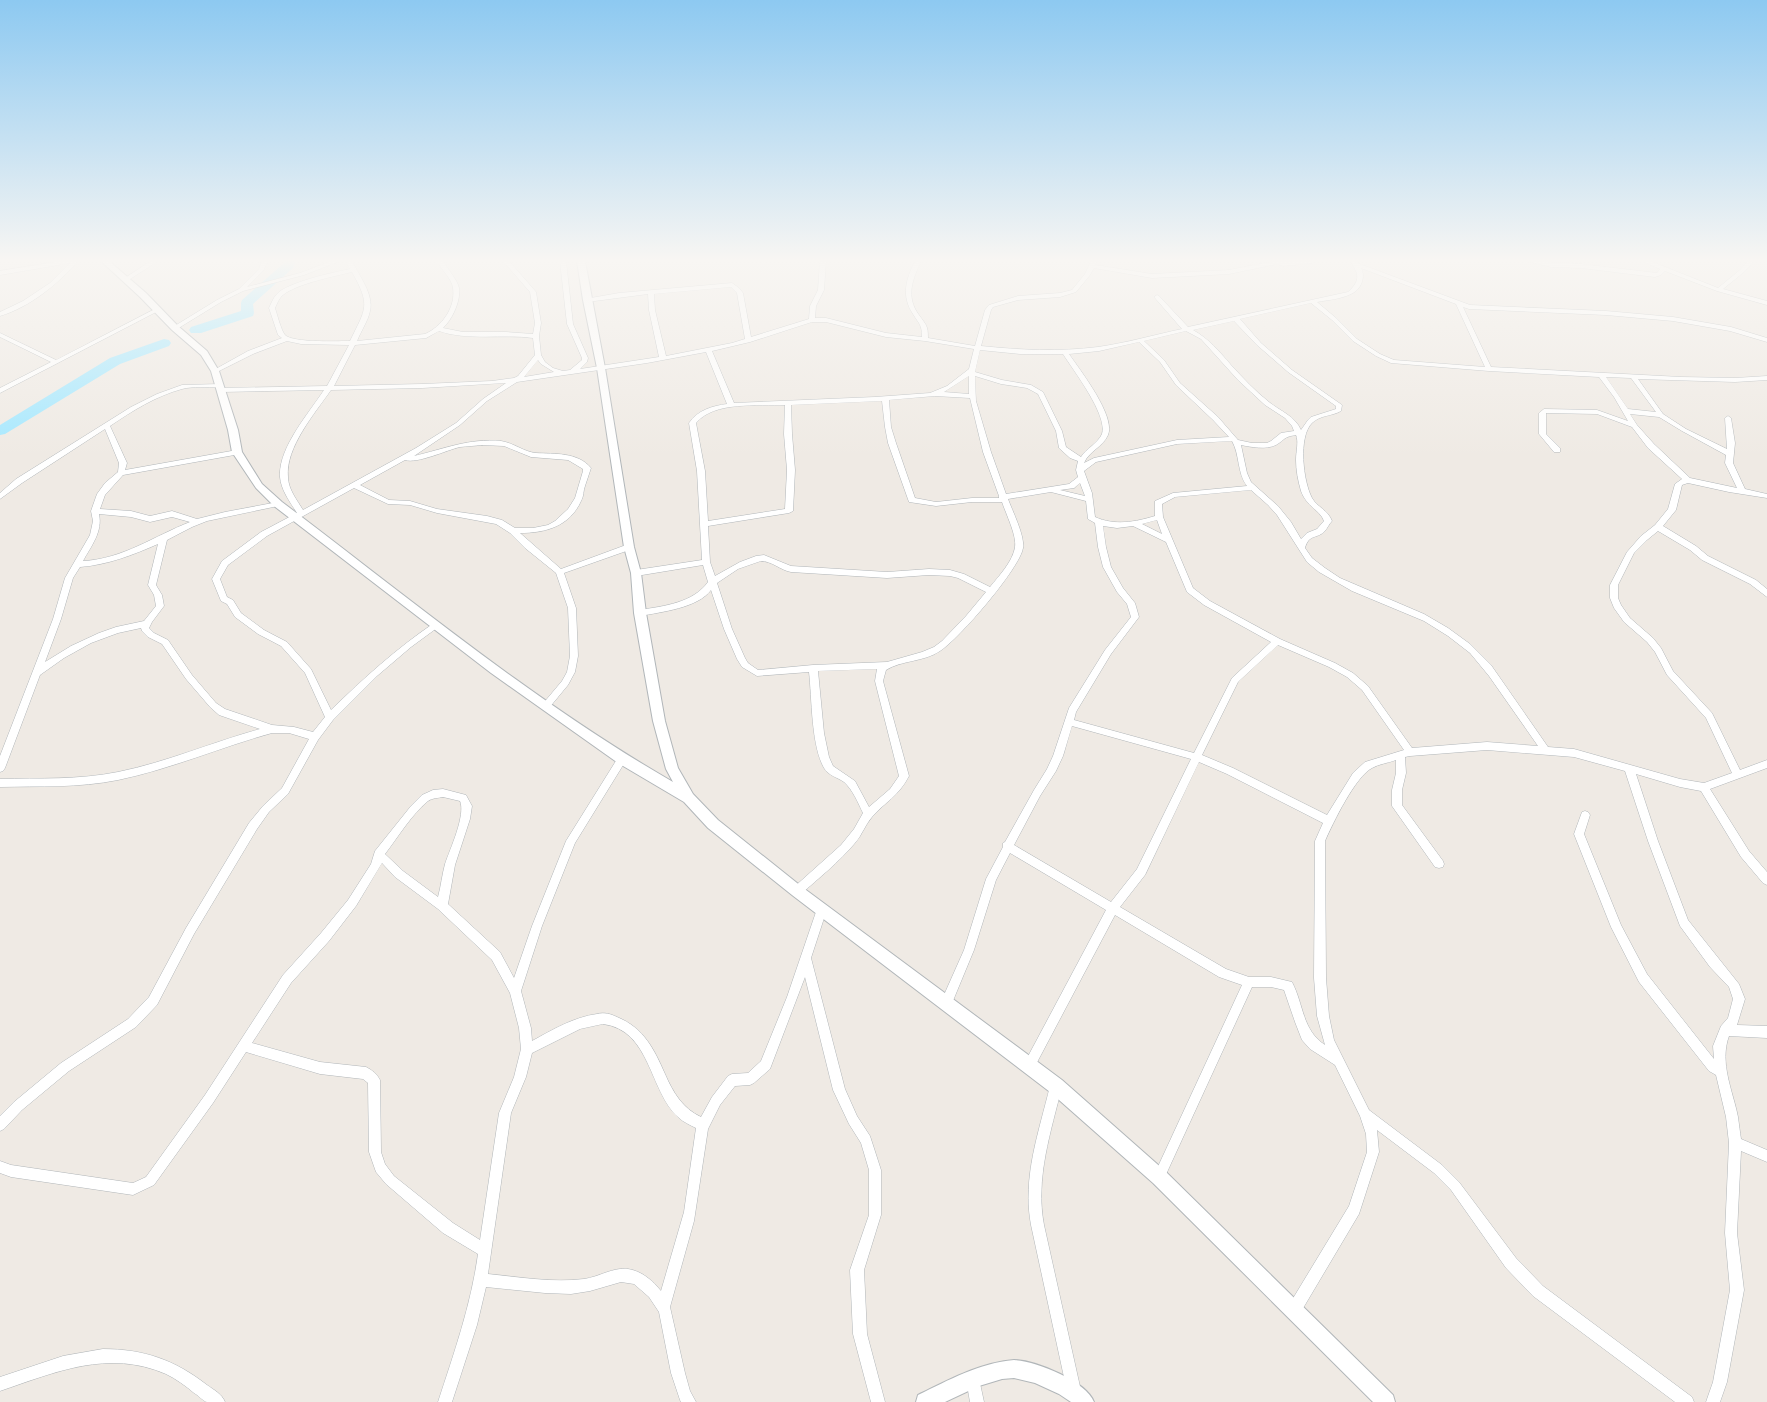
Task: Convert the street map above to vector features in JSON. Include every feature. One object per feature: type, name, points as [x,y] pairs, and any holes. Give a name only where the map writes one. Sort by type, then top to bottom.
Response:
[{"type":"street","points":[[0,391],[125,326]]},
{"type":"street","points":[[178,326],[175,328],[204,353],[216,371],[237,452],[259,486],[278,504],[298,515],[495,670],[622,759],[689,798]]},
{"type":"street","points":[[278,326],[281,335],[287,339]]},
{"type":"street","points":[[298,515],[284,472],[296,437],[338,374],[360,326]]},
{"type":"street","points":[[216,371],[246,353],[266,344],[287,339],[317,343],[352,343],[426,336],[439,329],[441,326]]},
{"type":"street","points":[[537,326],[536,336],[538,355],[543,363],[551,369],[563,373]]},
{"type":"street","points":[[571,326],[585,358],[585,361],[572,372]]},
{"type":"street","points":[[592,326],[601,368],[629,547],[636,573],[640,613],[659,721],[672,769],[689,798],[713,824],[797,891],[1056,1086],[1159,1177],[1386,1402]]},
{"type":"street","points":[[656,326],[663,358]]},
{"type":"street","points":[[746,326],[748,341]]},
{"type":"street","points":[[0,497],[19,481],[134,408],[160,394],[188,385],[220,388],[328,388],[486,383],[601,368],[708,350],[748,341],[792,326]]},
{"type":"street","points":[[852,326],[886,335],[924,339],[978,348],[1020,352],[1065,352],[1099,349],[1197,326]]},
{"type":"street","points":[[924,339],[925,326]]},
{"type":"street","points":[[972,396],[934,394],[885,399],[815,400],[788,403],[761,402],[731,404],[706,412],[694,419],[692,423],[701,471],[706,562],[728,629],[745,665],[757,672],[887,665],[928,653],[945,643],[991,592],[1013,564],[1019,550],[1018,537],[987,452],[972,396],[972,371],[984,326]]},
{"type":"street","points":[[1184,326],[1203,338],[1240,379],[1268,404],[1287,417],[1295,425],[1300,436],[1300,478],[1303,488],[1310,501],[1327,516],[1328,521],[1320,531],[1311,533],[1291,529]]},
{"type":"street","points":[[1243,326],[1259,344],[1290,371],[1339,405],[1339,410],[1311,420],[1300,436]]},
{"type":"street","points":[[1341,326],[1355,340],[1378,355],[1393,362],[1601,375],[1735,380],[1767,378]]},
{"type":"street","points":[[1469,326],[1489,369]]},
{"type":"street","points":[[1716,326],[1731,329],[1767,340]]},
{"type":"street","points":[[439,329],[457,335],[495,334],[536,336]]},
{"type":"street","points":[[0,335],[56,362]]},
{"type":"street","points":[[1140,340],[1162,361],[1177,382],[1205,407],[1235,441],[1241,453],[1246,480],[1252,488],[1272,504],[1291,529],[1301,548],[1312,562],[1338,580],[1371,596],[1421,616],[1468,647],[1494,676],[1545,750]]},
{"type":"street","points":[[708,350],[731,404]]},
{"type":"street","points":[[1065,352],[1074,368],[1101,407],[1104,418],[1106,432],[1101,440],[1082,460],[1080,474],[1089,499],[1092,519],[1099,523],[1109,525],[1134,524],[1159,518]]},
{"type":"street","points":[[330,717],[308,670],[284,644],[261,632],[238,615],[230,602],[224,599],[216,580],[225,563],[264,534],[403,459],[458,424],[484,400],[524,374],[538,355]]},
{"type":"street","points":[[934,394],[957,382],[972,371]]},
{"type":"street","points":[[972,371],[1006,384],[1027,385],[1038,390],[1041,393],[1059,431],[1063,448],[1073,456],[1082,460]]},
{"type":"street","points":[[1601,375],[1617,397],[1624,412],[1634,426],[1651,446],[1687,480],[1729,490],[1767,496]]},
{"type":"street","points":[[1633,376],[1661,415],[1679,427],[1730,454]]},
{"type":"street","points":[[885,399],[888,426],[892,443],[912,500],[936,504],[1003,498],[1071,486],[1080,474],[1094,460],[1177,442],[1235,441],[1268,445],[1274,443],[1283,435],[1300,436]]},
{"type":"street","points":[[704,524],[789,511],[791,470],[788,434],[788,403]]},
{"type":"street","points":[[1558,450],[1543,434],[1542,413],[1544,411],[1596,412],[1605,414],[1634,426]]},
{"type":"street","points":[[1624,412],[1661,415]]},
{"type":"street","points":[[1728,418],[1731,443],[1729,463],[1732,472],[1738,480],[1742,492]]},
{"type":"street","points":[[0,768],[57,619],[69,578],[94,535],[98,521],[95,511],[103,490],[120,473],[123,463],[107,426]]},
{"type":"street","points":[[403,459],[431,455],[461,445],[492,443],[511,446],[531,454],[566,458],[584,464],[587,468],[578,501],[566,517],[559,523],[540,530],[513,531]]},
{"type":"street","points":[[120,473],[237,452]]},
{"type":"street","points":[[1687,480],[1679,484],[1672,510],[1658,527],[1644,538],[1631,552],[1614,585],[1614,598],[1617,606],[1627,620],[1650,640],[1658,650],[1670,673],[1709,716],[1738,775]]},
{"type":"street","points":[[355,486],[388,502],[410,503],[437,511],[499,522],[513,531],[528,546],[560,572],[572,608],[574,656],[571,672],[565,684],[546,706]]},
{"type":"street","points":[[1252,488],[1173,495],[1158,503],[1159,518],[1190,590],[1207,603],[1276,641],[1332,665],[1357,680],[1365,688],[1405,754],[1397,790],[1397,806],[1439,864]]},
{"type":"street","points":[[1047,490],[1089,499]]},
{"type":"street","points":[[77,564],[90,564],[104,561],[136,550],[181,528],[215,516],[278,504]]},
{"type":"street","points":[[95,511],[131,514],[150,519],[172,514],[197,522]]},
{"type":"street","points":[[946,1004],[969,950],[991,879],[1007,846],[1037,793],[1051,772],[1058,756],[1072,711],[1108,652],[1135,616],[1131,603],[1120,590],[1107,567],[1102,547],[1099,523]]},
{"type":"street","points":[[1134,524],[1168,540]]},
{"type":"street","points":[[1658,527],[1705,558],[1753,582],[1767,594]]},
{"type":"street","points":[[1301,548],[1303,540],[1311,533]]},
{"type":"street","points":[[163,538],[152,585],[161,602],[159,608],[146,624],[145,629],[151,635],[164,642],[189,677],[213,705],[222,712],[272,729]]},
{"type":"street","points":[[560,572],[629,547]]},
{"type":"street","points":[[640,613],[675,605],[699,597],[707,591],[712,582],[739,565],[756,558],[769,558],[784,568],[796,569],[887,575],[929,572],[950,573],[961,576],[991,592]]},
{"type":"street","points":[[636,573],[706,562]]},
{"type":"street","points":[[35,674],[69,650],[96,637],[115,630],[146,624]]},
{"type":"street","points":[[0,1125],[18,1106],[65,1067],[132,1023],[152,1001],[190,931],[253,826],[266,809],[286,791],[295,771],[314,737],[330,717],[374,674],[408,645],[437,625]]},
{"type":"street","points":[[1029,1066],[1113,908],[1140,872],[1235,680],[1276,641]]},
{"type":"street","points":[[797,891],[825,867],[859,831],[868,814],[884,802],[900,785],[904,776],[879,681],[882,668],[887,665]]},
{"type":"street","points":[[813,668],[822,751],[833,772],[846,778],[853,786],[868,814]]},
{"type":"street","points":[[1069,722],[1196,757],[1230,771],[1328,821]]},
{"type":"street","points":[[0,783],[76,780],[118,776],[164,764],[272,729],[286,728],[299,730],[314,737]]},
{"type":"street","points":[[0,740],[11,738]]},
{"type":"street","points":[[1294,1310],[1354,1209],[1373,1152],[1372,1134],[1366,1114],[1329,1041],[1323,1016],[1319,959],[1320,841],[1328,821],[1356,776],[1368,765],[1405,754],[1487,746],[1574,753],[1680,783],[1704,787],[1767,764]]},
{"type":"street","points":[[515,991],[537,926],[571,841],[622,759]]},
{"type":"street","points":[[1628,768],[1653,841],[1684,923],[1714,963],[1733,984],[1739,999],[1733,1021],[1725,1030],[1719,1046],[1722,1072],[1732,1117],[1735,1143],[1731,1233],[1737,1290],[1720,1382],[1713,1402]]},
{"type":"street","points":[[1704,787],[1745,854],[1767,880]]},
{"type":"street","points":[[0,1167],[11,1171],[133,1189],[150,1181],[209,1100],[287,979],[352,903],[373,870],[379,854],[396,831],[425,798],[433,794],[443,793],[463,798],[467,806],[465,819],[450,865],[442,906]]},
{"type":"street","points":[[1585,815],[1579,834],[1616,927],[1643,978],[1713,1067],[1722,1072]]},
{"type":"street","points":[[1007,846],[1223,973],[1249,982],[1271,982],[1288,986],[1292,992],[1304,1031],[1311,1042],[1338,1061]]},
{"type":"street","points":[[379,854],[399,874],[442,906],[496,956],[515,991],[525,1028],[527,1049],[520,1077],[504,1120],[481,1280],[470,1325],[445,1402]]},
{"type":"street","points":[[689,1402],[679,1377],[664,1306],[688,1220],[704,1125],[719,1096],[732,1080],[750,1079],[766,1065],[793,997],[822,909]]},
{"type":"street","points":[[806,959],[839,1090],[853,1120],[866,1140],[875,1170],[875,1215],[858,1270],[860,1334],[878,1402]]},
{"type":"street","points":[[1159,1177],[1249,982]]},
{"type":"street","points":[[527,1049],[586,1022],[598,1019],[609,1019],[627,1027],[637,1034],[647,1049],[670,1096],[681,1112],[704,1125]]},
{"type":"street","points":[[1725,1030],[1767,1032]]},
{"type":"street","points":[[244,1046],[320,1068],[366,1073],[374,1080],[375,1152],[380,1168],[390,1180],[448,1228],[485,1251]]},
{"type":"street","points":[[1056,1086],[1036,1168],[1034,1194],[1036,1218],[1053,1297],[1079,1396]]},
{"type":"street","points":[[1366,1114],[1438,1169],[1455,1186],[1511,1263],[1538,1291],[1687,1402]]},
{"type":"street","points":[[1735,1143],[1767,1156]]},
{"type":"street","points":[[481,1280],[549,1286],[585,1286],[619,1275],[633,1276],[645,1282],[664,1306]]},
{"type":"street","points":[[0,1384],[88,1356],[128,1356],[149,1360],[170,1368],[218,1402]]},
{"type":"street","points":[[925,1402],[973,1379],[992,1372],[1015,1369],[1035,1373],[1079,1396]]},
{"type":"street","points":[[973,1379],[977,1402]]},
{"type":"waterway","points":[[196,330],[207,326]]},
{"type":"waterway","points":[[0,431],[115,361],[164,343]]}]
